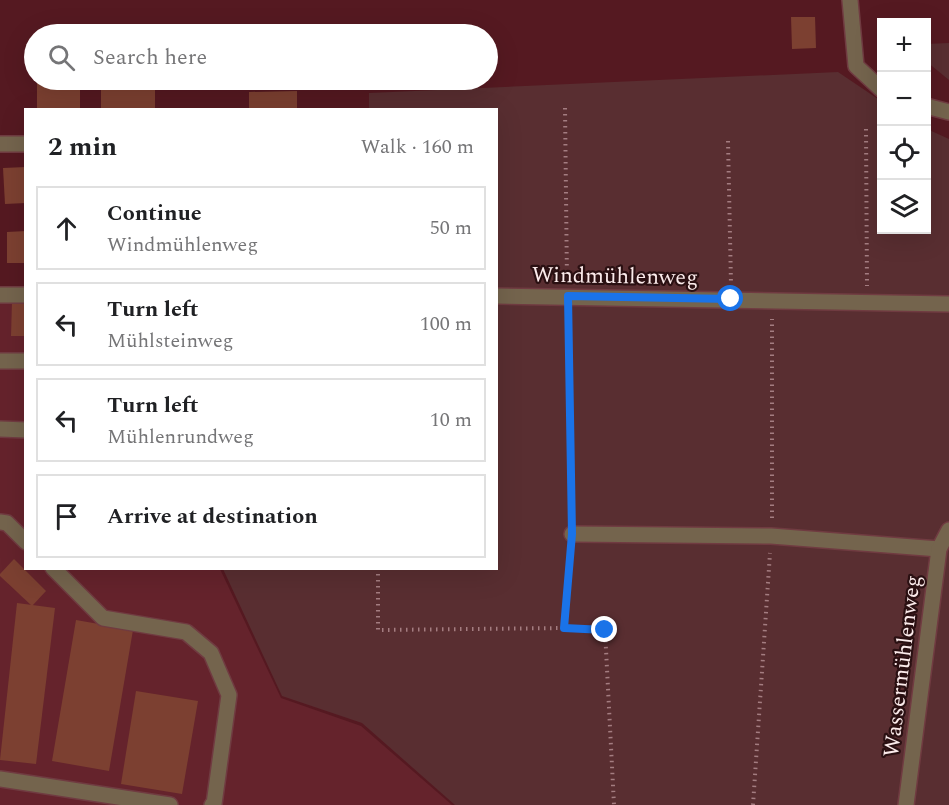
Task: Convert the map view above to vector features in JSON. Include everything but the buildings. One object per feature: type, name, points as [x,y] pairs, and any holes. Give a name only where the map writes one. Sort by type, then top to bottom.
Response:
[{"type":"street","points":[[850,0],[856,66],[877,85]]},
{"type":"street","points":[[931,107],[949,112]]},
{"type":"street","points":[[0,144],[24,144]]},
{"type":"street","points":[[0,295],[24,295]]},
{"type":"street","name":"Windmühlenweg","points":[[498,296],[949,304]]},
{"type":"street","points":[[0,361],[24,360]]},
{"type":"street","points":[[0,429],[24,430]]},
{"type":"street","points":[[0,522],[7,523],[24,540]]},
{"type":"street","name":"Wassermühlenweg","points":[[906,805],[939,549],[948,532]]},
{"type":"street","points":[[572,534],[771,536],[939,549]]},
{"type":"street","points":[[55,570],[103,618],[186,632],[211,653],[229,695],[214,804],[212,805]]},
{"type":"street","points":[[0,779],[170,805]]},
{"type":"path","points":[[564,628],[572,534],[565,108]]},
{"type":"path","points":[[866,129],[867,302]]},
{"type":"path","points":[[728,141],[731,299]]},
{"type":"path","points":[[378,570],[378,630],[564,628],[605,630],[614,805]]},
{"type":"shaded area","points":[[949,43],[949,80],[931,65],[931,44]]},
{"type":"shaded area","points":[[838,72],[877,98],[877,234],[931,234],[931,131],[949,139],[949,805],[455,805],[362,723],[282,696],[223,570],[498,570],[498,108],[369,108],[369,93],[498,90],[498,87]]},
{"type":"shaded area","points":[[0,299],[24,300],[24,570],[220,570],[281,698],[361,726],[452,805],[0,805]]},
{"type":"route","points":[[605,630],[564,628],[572,534],[568,296],[731,299]]}]
